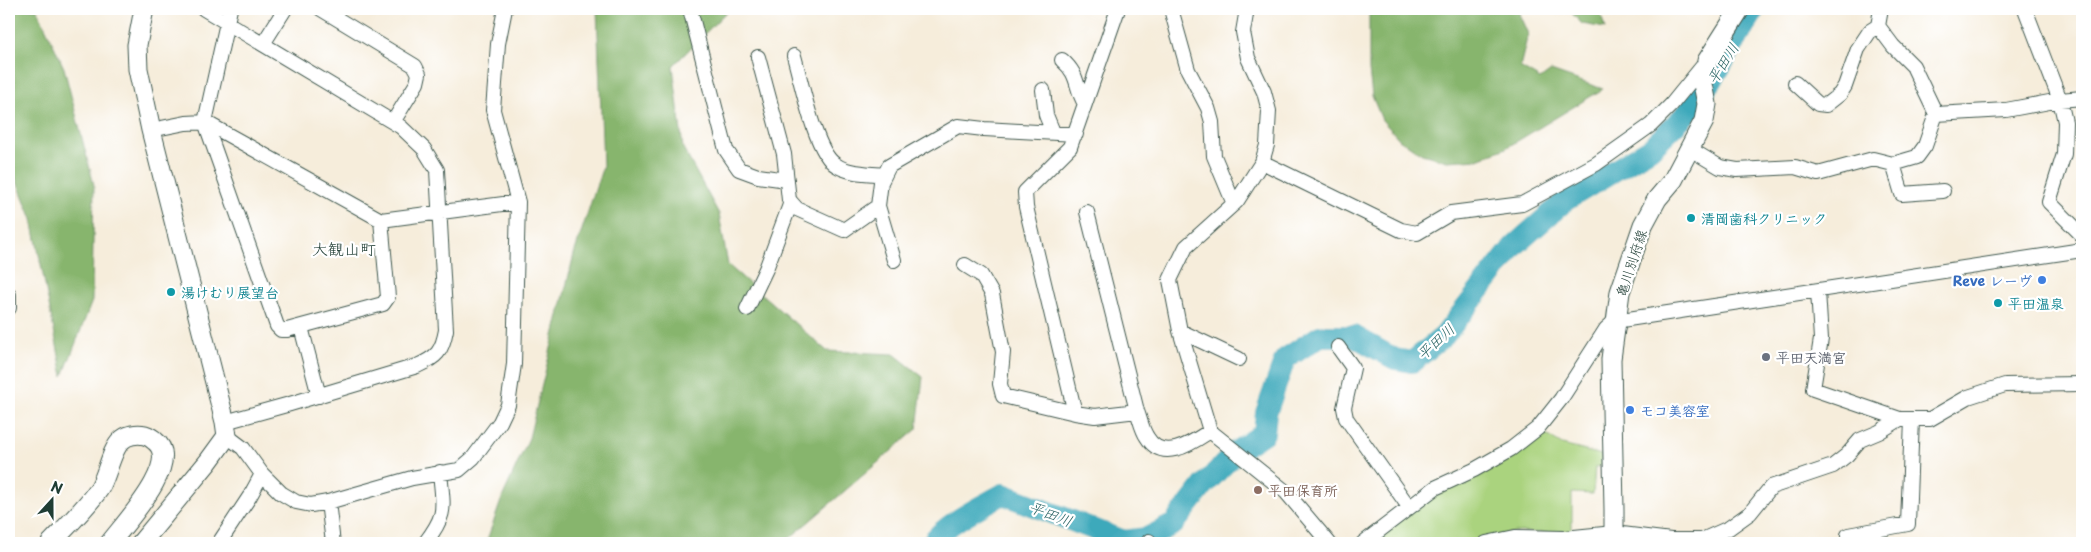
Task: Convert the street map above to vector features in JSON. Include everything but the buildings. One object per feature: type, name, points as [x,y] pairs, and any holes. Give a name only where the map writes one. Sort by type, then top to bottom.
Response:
[{"type":"street","points":[[144,9],[137,45],[138,69],[151,130],[226,429],[262,474],[281,493],[296,502],[311,505],[412,478],[459,470],[473,458],[500,422],[508,405],[514,364],[518,202],[493,110],[498,44],[505,9]]},
{"type":"street","points":[[141,543],[208,462],[226,429],[319,396],[434,359],[444,345],[446,330],[437,170],[424,149],[393,122],[263,44],[228,16],[204,9]]},
{"type":"street","points":[[263,44],[285,9]]},
{"type":"street","points":[[321,9],[416,66],[419,74],[417,83],[393,122]]},
{"type":"street","points":[[690,9],[726,150],[739,169],[758,176],[787,180]]},
{"type":"street","points":[[1075,413],[1025,192],[1070,147],[1118,9]]},
{"type":"street","points":[[1171,9],[1188,70],[1208,108],[1212,122],[1214,156],[1234,204]]},
{"type":"street","points":[[1246,9],[1243,32],[1248,58],[1264,92],[1268,111],[1266,145],[1262,162],[1234,204],[1186,247],[1170,280],[1180,331],[1210,431],[1286,492],[1329,543]]},
{"type":"street","name":"亀川別府線","points":[[1613,538],[1611,359],[1620,292],[1644,225],[1657,199],[1673,180],[1704,121],[1707,104],[1703,84],[1707,61],[1740,9]]},
{"type":"street","points":[[1690,149],[1720,167],[1737,170],[1795,167],[1818,174],[1873,158],[1893,164],[1917,157],[1925,146],[1936,114],[1913,66],[1893,46],[1878,26],[1881,9]]},
{"type":"street","points":[[2025,9],[2060,100],[2065,122],[2064,154],[2049,202],[2082,235]]},
{"type":"street","points":[[228,16],[205,122],[276,326],[281,330],[301,326],[383,304],[388,296],[381,220]]},
{"type":"street","points":[[1795,83],[1818,104],[1826,105],[1840,94],[1845,86],[1858,49],[1870,31],[1878,26]]},
{"type":"street","points":[[758,56],[784,154],[789,200],[797,209],[844,230],[878,206]]},
{"type":"street","points":[[794,56],[817,136],[826,155],[834,164],[845,170],[884,175]]},
{"type":"street","points":[[1062,60],[1075,74],[1079,94],[1085,104]]},
{"type":"street","points":[[1262,162],[1401,230],[1417,233],[1451,214],[1522,204],[1596,164],[1651,125],[1671,105],[1707,61]]},
{"type":"street","points":[[1043,90],[1046,115],[1053,132]]},
{"type":"street","points":[[1936,114],[2006,110],[2082,98]]},
{"type":"street","points":[[151,130],[186,123],[205,122],[381,220],[440,214],[518,202]]},
{"type":"street","points":[[894,260],[878,206],[881,182],[889,166],[958,126],[1076,134]]},
{"type":"street","points":[[1893,164],[1902,194],[1943,191]]},
{"type":"street","points":[[747,309],[766,268],[791,202]]},
{"type":"street","points":[[1087,212],[1137,411],[1147,438],[1154,445],[1166,450],[1175,450],[1187,446],[1210,431]]},
{"type":"street","points":[[1363,543],[1434,488],[1474,470],[1511,449],[1538,428],[1561,399],[1606,329],[1615,321],[2082,250]]},
{"type":"street","points":[[965,265],[982,275],[992,294],[1003,352],[1000,384],[1003,396],[1095,416],[1137,411]]},
{"type":"street","points":[[1818,291],[1821,339],[1813,389],[1906,419],[1930,419],[1968,397],[2005,385],[2082,384]]},
{"type":"street","points":[[9,295],[9,308]]},
{"type":"street","points":[[301,326],[319,396]]},
{"type":"street","points":[[1180,331],[1239,359]]},
{"type":"street","points":[[1338,346],[1353,368],[1344,408],[1346,418],[1409,506]]},
{"type":"street","points":[[1848,535],[1908,524],[1906,419]]},
{"type":"street","points":[[1486,543],[1515,537],[1702,540],[1728,528],[1750,513],[1771,487],[1833,466],[1847,455],[1860,440],[1906,419]]},
{"type":"street","points":[[50,543],[81,512],[100,488],[119,442],[128,435],[146,435],[157,442],[163,451],[157,480],[110,543]]},
{"type":"street","points":[[425,543],[438,526],[443,515],[440,472]]},
{"type":"street","points":[[219,543],[262,474]]},
{"type":"street","points":[[328,502],[333,543]]},
{"type":"green space","points":[[9,9],[37,9],[64,68],[94,185],[92,301],[63,376],[32,219],[9,162]]},
{"type":"green space","points":[[597,9],[729,9],[673,66],[683,148],[719,214],[728,265],[827,351],[894,354],[923,377],[917,429],[784,543],[486,543],[502,498],[529,438],[574,254],[603,166]]},
{"type":"green space","points":[[1369,9],[1523,9],[1519,14],[1528,34],[1520,67],[1540,79],[1551,71],[1603,89],[1506,148],[1478,159],[1447,161],[1422,154],[1400,140],[1382,120],[1372,96],[1369,70]]},
{"type":"green space","points":[[1568,9],[1599,9],[1605,28],[1582,24]]},
{"type":"green space","points":[[1543,433],[1562,445],[1602,455],[1602,466],[1595,467],[1593,494],[1572,493],[1572,534],[1515,532],[1466,543],[1371,543],[1437,491],[1490,466]]},
{"type":"waterway","name":"平田川","points":[[932,543],[945,529],[955,522],[1003,494],[1124,541],[1147,538],[1174,524],[1204,485],[1237,451],[1264,433],[1266,413],[1285,359],[1320,336],[1354,336],[1395,359],[1412,362],[1444,336],[1514,246],[1566,200],[1650,149],[1688,112],[1711,82],[1755,9]]},
{"type":"place","name":"清岡歯科クリニック","points":[[1691,218]]},
{"type":"place","name":"Reve レーヴ","points":[[2042,280]]},
{"type":"place","name":"湯けむり展望台","points":[[171,292]]},
{"type":"place","name":"平田温泉","points":[[1998,303]]},
{"type":"place","name":"平田天満宮","points":[[1766,357]]},
{"type":"place","name":"モコ美容室","points":[[1630,410]]},
{"type":"place","name":"平田保育所","points":[[1258,490]]},
{"type":"district","name":"大観山町","points":[[344,248]]}]
